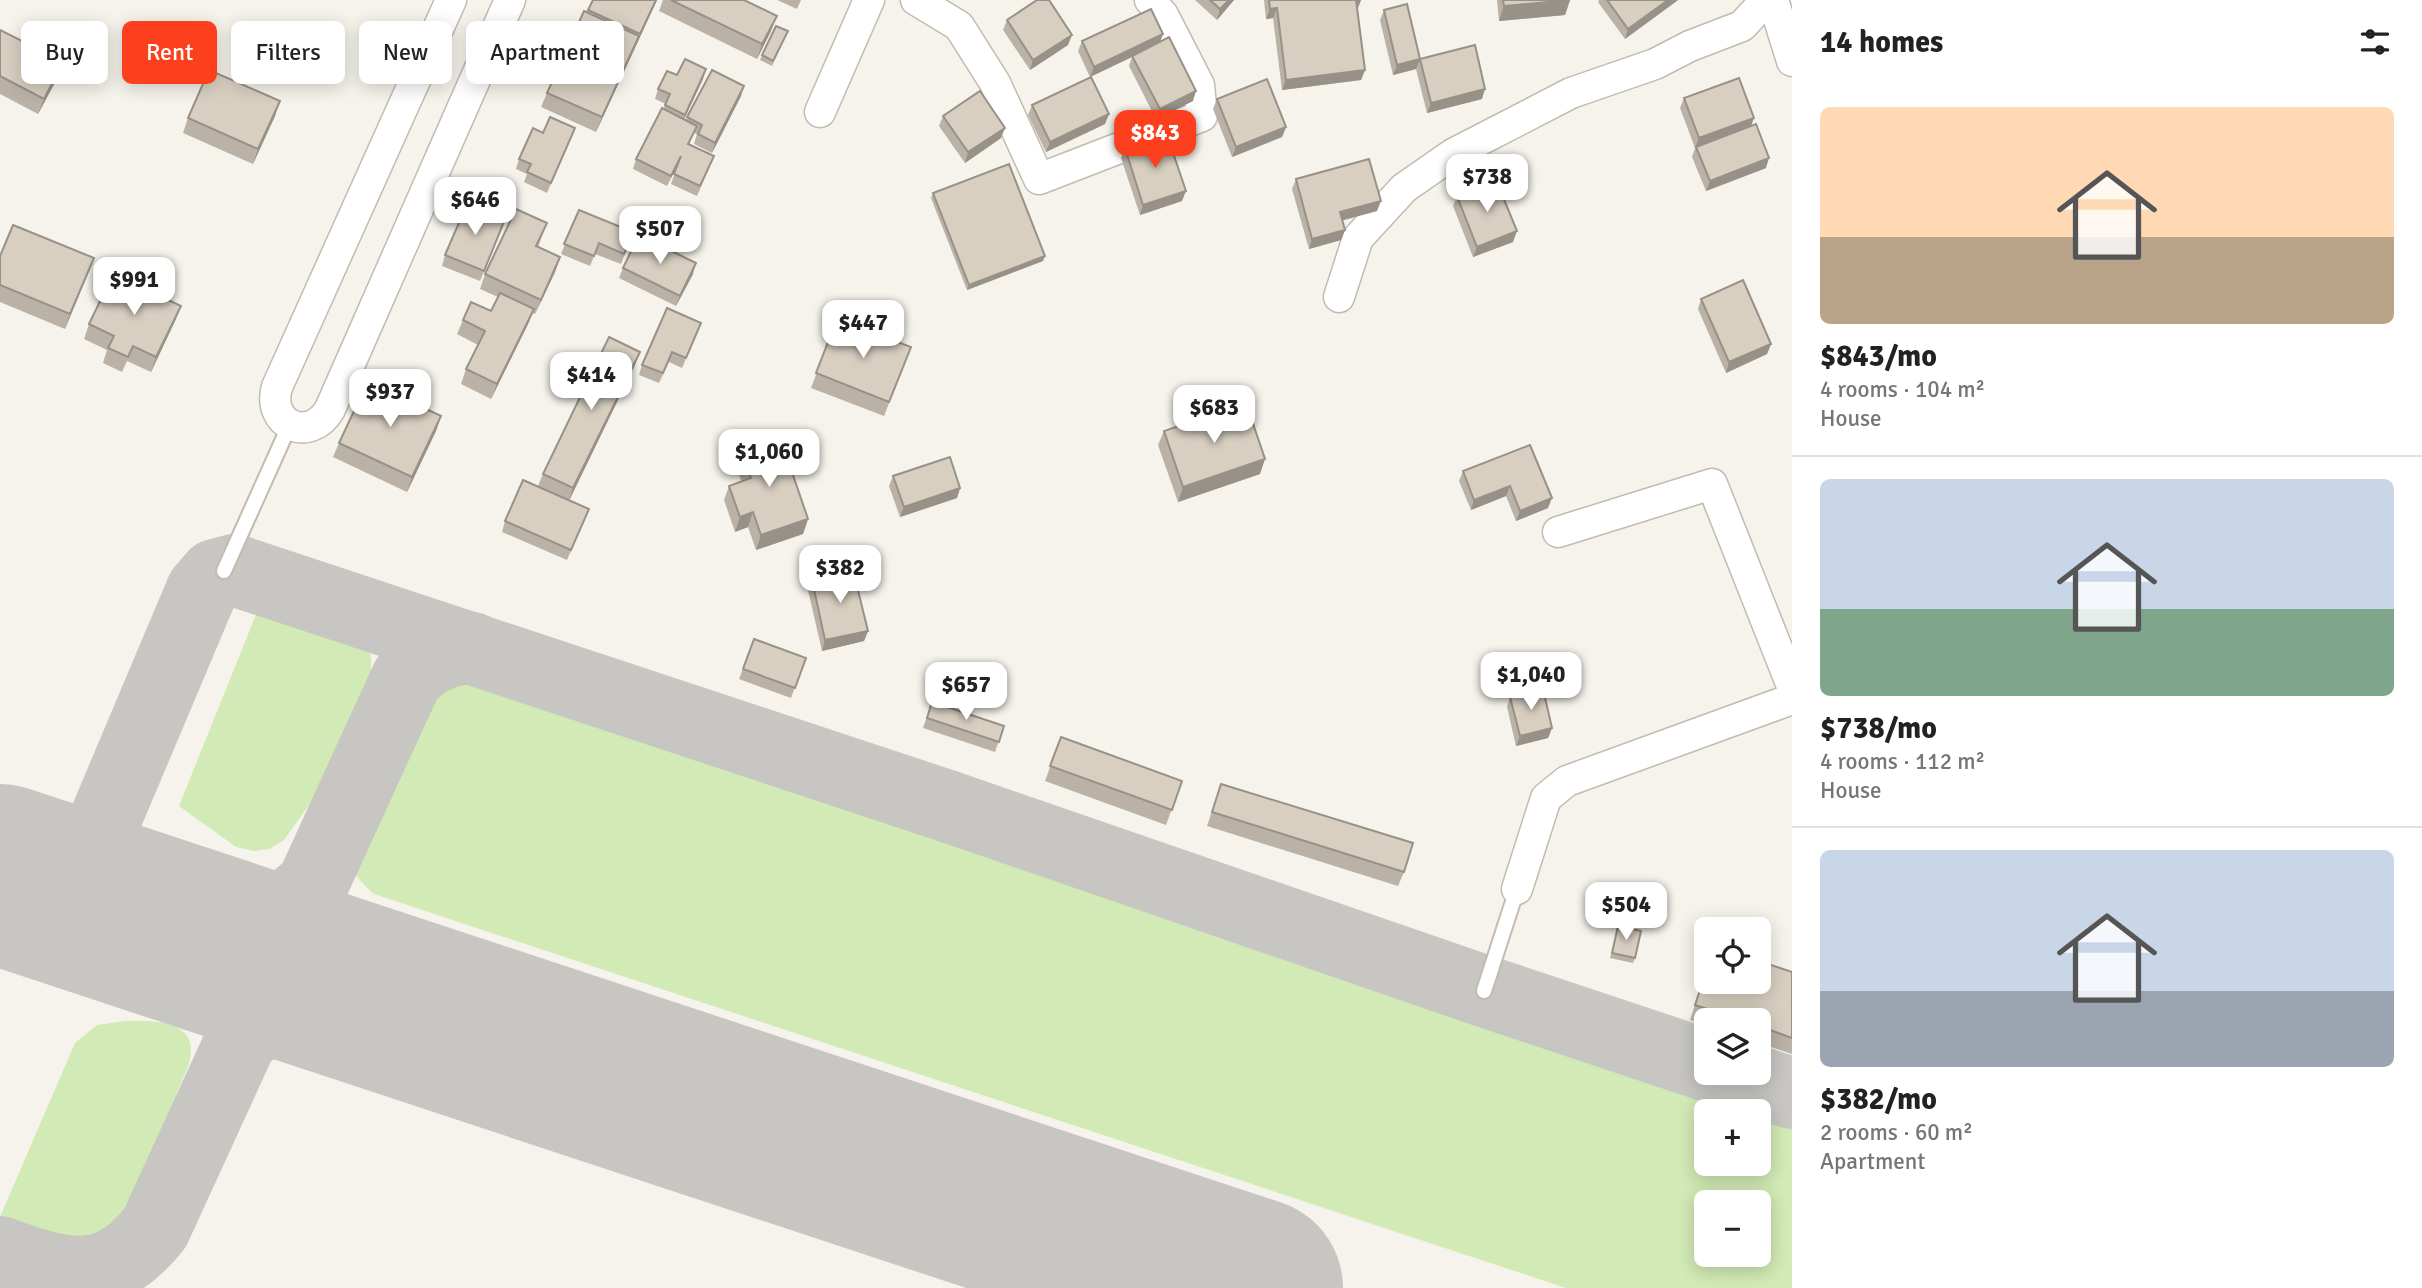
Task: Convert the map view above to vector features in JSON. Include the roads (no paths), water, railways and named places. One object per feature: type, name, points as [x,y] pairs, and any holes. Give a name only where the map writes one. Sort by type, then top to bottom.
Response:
[{"type":"street","points":[[451,0],[277,387],[275,396],[278,412],[290,425],[299,428],[318,424],[330,409],[510,0]]},
{"type":"street","points":[[820,112],[869,0]]},
{"type":"street","points":[[916,0],[959,26],[995,83],[1039,179],[1202,116],[1199,85],[1163,15],[1150,0]]},
{"type":"street","points":[[1339,297],[1358,238],[1404,188],[1453,154],[1571,93],[1655,64],[1690,46],[1742,26],[1766,0]]},
{"type":"street","points":[[1773,0],[1792,61]]},
{"type":"street","points":[[1558,532],[1712,484],[1792,686]]},
{"type":"street","points":[[1517,888],[1546,798],[1567,781],[1792,699]]},
{"type":"lane","points":[[224,571],[290,425]]},
{"type":"lane","points":[[1484,991],[1517,888]]}]
